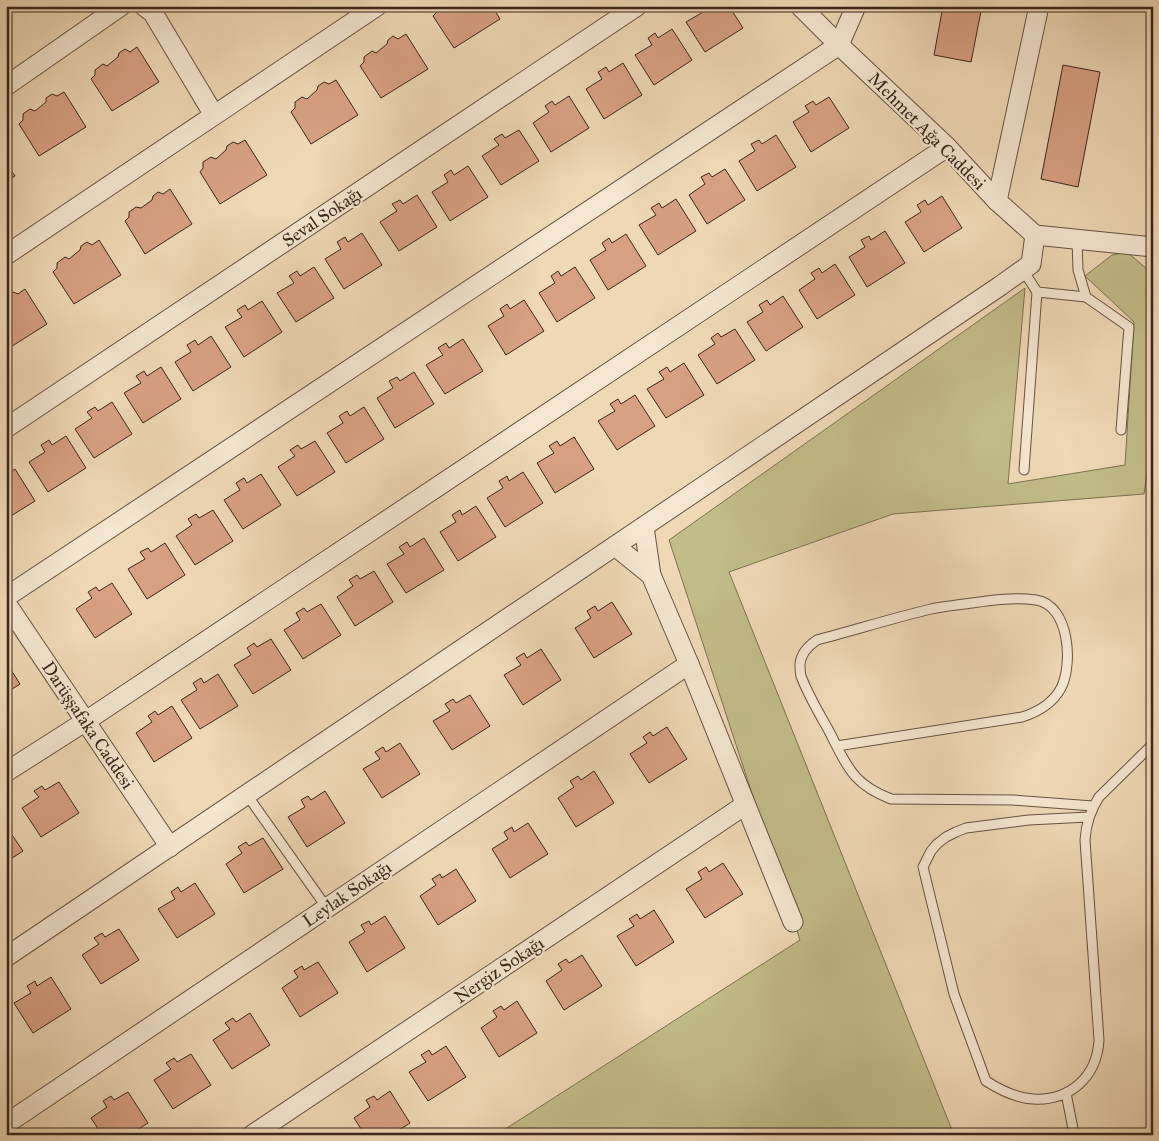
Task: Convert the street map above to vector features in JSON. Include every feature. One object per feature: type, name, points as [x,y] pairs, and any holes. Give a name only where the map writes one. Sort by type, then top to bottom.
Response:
[{"type":"street","points":[[6,86],[121,6]]},
{"type":"street","points":[[144,6],[153,13],[214,115]]},
{"type":"street","points":[[6,255],[377,6]]},
{"type":"street","name":"Seval Sokağı","points":[[6,428],[637,6]]},
{"type":"street","name":"Mehmet Ağa Caddesi","points":[[800,6],[947,147],[997,201],[1034,235]]},
{"type":"street","points":[[6,597],[839,45],[856,6]]},
{"type":"street","points":[[997,201],[1040,6]]},
{"type":"street","points":[[6,772],[86,721],[947,147]]},
{"type":"street","points":[[6,957],[1000,286],[1027,266],[1034,235],[1153,247]]},
{"type":"street","points":[[644,527],[651,575],[793,922]]},
{"type":"street","points":[[615,546],[651,575]]},
{"type":"street","name":"Darüşşafaka Caddesi","points":[[6,604],[170,846]]},
{"type":"street","name":"Leylak Sokağı","points":[[6,1124],[689,664]]},
{"type":"street","name":"Nergiz Sokağı","points":[[252,1135],[745,805]]},
{"type":"lane","points":[[1077,240],[1078,270],[1086,297]]},
{"type":"lane","points":[[1024,470],[1037,292],[1027,266]]},
{"type":"lane","points":[[1037,292],[1086,297],[1128,327],[1121,430]]},
{"type":"lane","points":[[836,746],[1022,716],[1032,714],[1041,709],[1056,696],[1067,669],[1067,659],[1064,629],[1059,616],[1047,604],[1038,600],[1002,599],[932,609],[817,640],[802,656],[800,674],[813,702],[836,746],[848,768],[856,778],[878,794],[891,799],[1013,800],[1093,806]]},
{"type":"lane","points":[[1088,817],[1029,820],[966,828],[951,834],[937,844],[923,867],[954,994],[986,1081],[1007,1092],[1032,1099],[1045,1099],[1066,1093],[1083,1082],[1096,1062],[1099,1040],[1085,840],[1086,828],[1088,817],[1100,797],[1153,744]]},
{"type":"lane","points":[[246,794],[327,908]]},
{"type":"lane","points":[[1066,1093],[1073,1135]]},
{"type":"shaded area","points":[[1127,252],[1153,274],[1153,434],[1144,494],[893,514],[729,572],[952,1130],[941,1135],[496,1135],[800,940],[669,540],[1025,288],[1008,484],[1125,465],[1134,322],[1085,276],[1112,255]]},
{"type":"building","points":[[438,6],[492,6],[500,19],[454,48],[433,16],[437,12]]},
{"type":"building","points":[[699,6],[729,6],[743,28],[705,52],[686,22],[703,12]]},
{"type":"building","points":[[943,6],[982,6],[971,62],[934,55]]},
{"type":"building","points":[[672,29],[692,60],[654,85],[635,55],[652,45],[648,38],[655,33],[658,38]]},
{"type":"building","points":[[406,34],[428,69],[381,98],[360,66],[364,62],[364,57],[372,51],[376,53],[393,36],[398,39]]},
{"type":"building","points":[[137,47],[159,82],[112,111],[91,79],[95,75],[95,70],[103,64],[107,66],[125,49],[130,52]]},
{"type":"building","points":[[623,63],[642,95],[604,119],[586,89],[602,79],[598,72],[606,67],[609,72]]},
{"type":"building","points":[[1063,65],[1100,72],[1078,187],[1041,179]]},
{"type":"building","points":[[336,80],[358,115],[311,144],[291,112],[295,108],[295,102],[302,97],[307,99],[324,82],[329,84]]},
{"type":"building","points":[[64,92],[86,127],[39,156],[19,124],[23,120],[23,114],[30,109],[35,111],[52,94],[57,96]]},
{"type":"building","points":[[569,96],[589,128],[551,152],[533,123],[549,112],[545,106],[552,101],[555,105]]},
{"type":"building","points":[[829,97],[849,128],[811,152],[793,122],[809,112],[805,106],[813,101],[816,105]]},
{"type":"building","points":[[519,130],[539,161],[501,185],[482,156],[499,145],[494,139],[502,134],[505,138]]},
{"type":"building","points":[[776,135],[796,167],[757,191],[739,161],[755,151],[751,144],[759,140],[762,144]]},
{"type":"building","points":[[245,140],[267,175],[220,204],[200,172],[203,168],[203,162],[211,157],[216,159],[233,142],[238,144]]},
{"type":"building","points":[[6,163],[15,176],[6,181]]},
{"type":"building","points":[[468,166],[488,197],[450,221],[432,192],[448,182],[444,175],[451,170],[454,175]]},
{"type":"building","points":[[725,169],[745,200],[707,224],[689,195],[705,184],[701,177],[709,173],[712,177]]},
{"type":"building","points":[[170,189],[192,224],[145,254],[125,221],[129,217],[129,212],[136,207],[141,208],[152,200],[153,196],[158,192],[163,194]]},
{"type":"building","points":[[417,195],[437,227],[399,251],[380,222],[397,211],[392,204],[400,200],[403,204]]},
{"type":"building","points":[[942,196],[962,228],[924,252],[905,222],[921,212],[917,205],[925,200],[928,205]]},
{"type":"building","points":[[676,199],[696,231],[658,255],[639,225],[656,215],[651,208],[659,203],[662,208]]},
{"type":"building","points":[[885,231],[905,263],[867,287],[849,257],[865,247],[861,240],[869,236],[871,240]]},
{"type":"building","points":[[362,233],[382,265],[344,289],[325,259],[341,249],[337,242],[345,237],[348,242]]},
{"type":"building","points":[[626,234],[646,266],[608,290],[590,260],[606,250],[602,243],[609,238],[612,243]]},
{"type":"building","points":[[99,240],[121,275],[74,304],[53,272],[57,268],[57,263],[65,257],[69,259],[87,242],[92,245]]},
{"type":"building","points":[[835,264],[855,295],[817,319],[799,290],[815,279],[811,273],[819,268],[822,273]]},
{"type":"building","points":[[314,267],[334,298],[296,322],[277,293],[294,283],[289,276],[297,271],[300,276]]},
{"type":"building","points":[[575,267],[595,298],[557,322],[539,293],[555,283],[551,276],[558,271],[561,276]]},
{"type":"building","points":[[25,289],[47,324],[6,350],[6,300],[8,295],[13,292],[18,294]]},
{"type":"building","points":[[783,296],[803,327],[766,351],[747,322],[763,312],[759,305],[767,300],[770,305]]},
{"type":"building","points":[[524,300],[544,331],[506,355],[488,326],[504,316],[500,309],[507,304],[510,309]]},
{"type":"building","points":[[262,301],[282,332],[244,357],[225,327],[242,317],[237,310],[245,305],[248,310]]},
{"type":"building","points":[[735,329],[755,360],[717,384],[698,355],[715,344],[711,338],[718,333],[721,337]]},
{"type":"building","points":[[211,336],[231,367],[193,391],[175,362],[191,352],[187,345],[195,340],[198,345]]},
{"type":"building","points":[[463,339],[483,371],[445,394],[426,365],[443,355],[438,348],[446,343],[449,348]]},
{"type":"building","points":[[684,363],[704,395],[666,418],[647,389],[664,379],[659,372],[667,367],[670,372]]},
{"type":"building","points":[[161,367],[181,399],[143,423],[124,393],[141,383],[136,376],[144,371],[147,376]]},
{"type":"building","points":[[414,372],[434,404],[395,428],[377,398],[393,388],[389,381],[397,377],[400,381]]},
{"type":"building","points":[[635,395],[655,426],[617,450],[598,421],[615,411],[610,404],[618,399],[621,404]]},
{"type":"building","points":[[112,402],[132,434],[94,458],[75,429],[92,418],[87,412],[95,407],[98,411]]},
{"type":"building","points":[[364,407],[384,439],[346,463],[327,433],[343,423],[339,416],[347,411],[350,416]]},
{"type":"building","points":[[66,436],[86,468],[48,492],[29,462],[45,452],[41,445],[49,440],[52,445]]},
{"type":"building","points":[[574,437],[594,469],[555,493],[537,463],[554,453],[549,446],[557,441],[560,446]]},
{"type":"building","points":[[315,441],[335,472],[297,496],[278,467],[295,456],[290,450],[298,445],[301,449]]},
{"type":"building","points":[[15,469],[35,501],[6,519],[6,475]]},
{"type":"building","points":[[523,472],[543,503],[505,527],[487,498],[503,488],[499,481],[507,476],[509,481]]},
{"type":"building","points":[[261,474],[281,505],[243,529],[224,500],[240,490],[236,483],[244,478],[247,483]]},
{"type":"building","points":[[476,506],[496,537],[458,561],[440,532],[456,522],[452,515],[460,510],[462,515]]},
{"type":"building","points":[[213,510],[233,541],[195,565],[176,536],[192,525],[188,519],[196,514],[199,518]]},
{"type":"building","points":[[424,538],[444,570],[406,593],[387,564],[404,554],[399,547],[407,542],[410,547]]},
{"type":"building","points":[[165,543],[185,575],[147,599],[128,569],[145,559],[140,552],[148,548],[151,552]]},
{"type":"building","points":[[374,571],[393,602],[355,626],[337,597],[353,586],[349,580],[357,575],[360,579]]},
{"type":"building","points":[[112,583],[132,614],[95,638],[76,609],[92,598],[88,592],[96,587],[99,591]]},
{"type":"building","points":[[612,602],[632,634],[594,658],[575,628],[591,618],[587,611],[595,606],[598,611]]},
{"type":"building","points":[[321,604],[341,635],[303,659],[284,630],[300,620],[296,613],[304,608],[307,612]]},
{"type":"building","points":[[271,639],[291,670],[253,694],[234,665],[251,655],[247,648],[254,643],[257,647]]},
{"type":"building","points":[[541,649],[561,680],[523,705],[504,675],[521,665],[516,658],[524,653],[527,658]]},
{"type":"building","points":[[6,662],[20,684],[6,693]]},
{"type":"building","points":[[218,674],[238,706],[200,729],[181,700],[197,690],[193,683],[201,678],[204,683]]},
{"type":"building","points":[[470,695],[490,726],[452,750],[433,721],[450,711],[445,704],[453,699],[456,703]]},
{"type":"building","points":[[172,706],[192,738],[154,762],[136,733],[152,722],[148,716],[155,711],[158,715]]},
{"type":"building","points":[[667,727],[687,759],[649,783],[630,754],[647,743],[643,737],[650,732],[653,736]]},
{"type":"building","points":[[400,743],[420,774],[382,798],[363,769],[380,759],[375,752],[383,747],[386,752]]},
{"type":"building","points":[[594,771],[614,803],[576,827],[558,798],[574,787],[570,781],[578,776],[581,780]]},
{"type":"building","points":[[59,782],[79,813],[41,837],[22,808],[39,797],[34,791],[42,786],[45,790]]},
{"type":"building","points":[[325,791],[345,823],[307,847],[288,817],[305,807],[301,800],[308,796],[311,800]]},
{"type":"building","points":[[528,823],[548,854],[510,878],[492,849],[508,839],[504,832],[512,827],[514,832]]},
{"type":"building","points":[[6,826],[23,851],[6,862]]},
{"type":"building","points":[[263,838],[283,869],[244,893],[226,864],[242,853],[238,847],[246,842],[249,846]]},
{"type":"building","points":[[723,863],[743,894],[705,918],[686,889],[702,879],[698,872],[706,867],[709,872]]},
{"type":"building","points":[[456,869],[476,901],[438,925],[420,896],[436,885],[432,879],[440,874],[442,878]]},
{"type":"building","points":[[195,883],[215,914],[177,938],[158,909],[175,899],[171,892],[178,887],[181,892]]},
{"type":"building","points":[[654,910],[674,942],[636,966],[617,936],[634,926],[629,919],[637,914],[640,919]]},
{"type":"building","points":[[385,916],[405,948],[367,972],[349,942],[365,932],[361,925],[369,921],[371,925]]},
{"type":"building","points":[[119,929],[139,960],[101,984],[82,955],[99,944],[94,938],[102,933],[105,937]]},
{"type":"building","points":[[582,955],[602,986],[564,1010],[546,981],[562,970],[558,964],[566,959],[569,963]]},
{"type":"building","points":[[318,962],[338,993],[300,1017],[282,988],[298,977],[294,971],[302,966],[304,970]]},
{"type":"building","points":[[51,977],[71,1009],[33,1033],[14,1003],[31,993],[27,986],[35,981],[37,986]]},
{"type":"building","points":[[517,1001],[537,1033],[499,1057],[481,1028],[497,1017],[493,1011],[501,1006],[504,1010]]},
{"type":"building","points":[[250,1013],[270,1045],[232,1069],[213,1040],[230,1029],[225,1023],[233,1018],[236,1022]]},
{"type":"building","points":[[446,1046],[466,1077],[428,1101],[409,1072],[426,1062],[421,1055],[429,1050],[432,1055]]},
{"type":"building","points":[[191,1054],[211,1085],[173,1109],[154,1080],[171,1069],[166,1063],[174,1058],[177,1062]]},
{"type":"building","points":[[390,1091],[410,1123],[391,1135],[365,1135],[354,1118],[370,1107],[366,1100],[374,1096],[377,1100]]},
{"type":"building","points":[[128,1092],[148,1123],[129,1135],[102,1135],[91,1118],[107,1107],[103,1101],[111,1096],[114,1100]]}]
